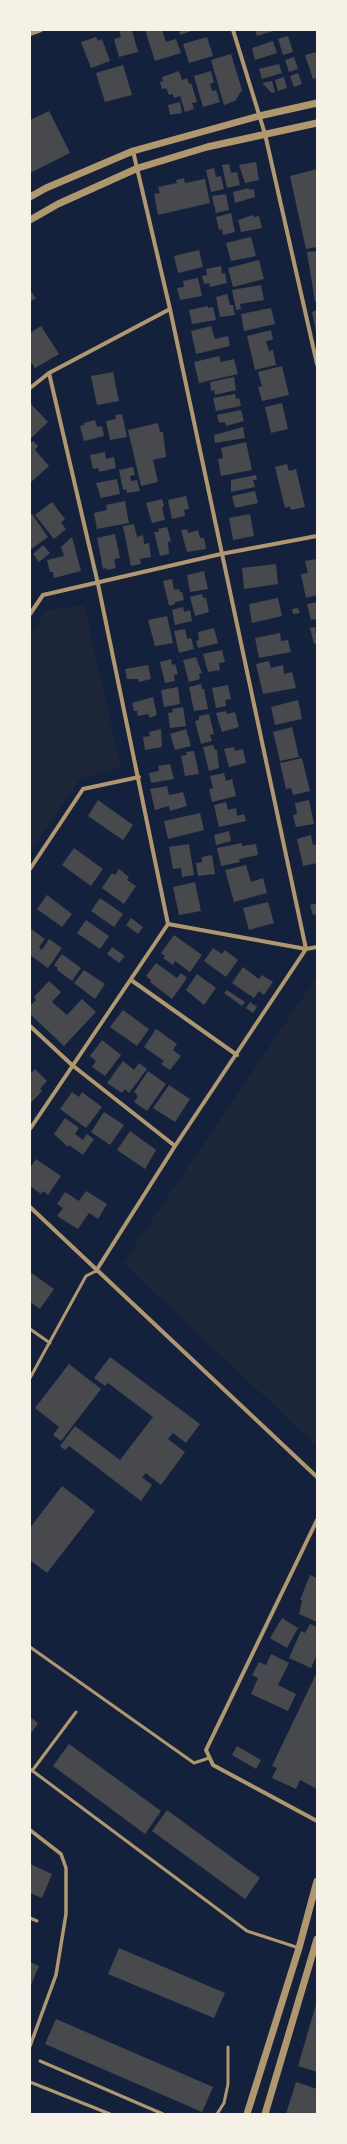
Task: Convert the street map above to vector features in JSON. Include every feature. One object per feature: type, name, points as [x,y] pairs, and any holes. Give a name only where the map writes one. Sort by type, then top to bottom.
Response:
[{"type":"street","points":[[30,34],[41,30]]},
{"type":"street","points":[[233,30],[265,134],[317,364]]},
{"type":"street","points":[[30,197],[46,188],[133,151],[259,116],[317,103]]},
{"type":"street","points":[[30,220],[58,204],[138,168],[208,147],[317,123]]},
{"type":"street","points":[[96,1270],[175,1146],[237,1055],[306,949],[170,309],[133,151]]},
{"type":"street","points":[[30,388],[49,373],[170,309]]},
{"type":"street","points":[[30,1129],[168,924],[139,777],[98,584],[49,373]]},
{"type":"street","points":[[30,614],[43,595],[98,584],[221,554],[317,536]]},
{"type":"street","points":[[30,869],[83,789],[139,777]]},
{"type":"street","points":[[168,924],[306,949],[317,947]]},
{"type":"street","points":[[131,980],[237,1055]]},
{"type":"street","points":[[30,1026],[72,1066],[175,1146]]},
{"type":"street","points":[[30,1207],[317,1477]]},
{"type":"street","points":[[317,1520],[206,1750],[213,1765],[317,1821]]},
{"type":"street","points":[[30,1830],[61,1854],[66,1868],[66,1914],[56,1975],[30,2046]]},
{"type":"street","points":[[247,2114],[299,1948],[317,1881]]},
{"type":"street","points":[[265,2114],[317,1939]]},
{"type":"street","points":[[30,2082],[110,2114]]},
{"type":"lane","points":[[30,1378],[86,1276],[96,1270]]},
{"type":"lane","points":[[30,1328],[50,1343]]},
{"type":"lane","points":[[30,1647],[194,1763],[209,1758]]},
{"type":"lane","points":[[76,1712],[31,1770],[247,1931],[299,1948]]},
{"type":"lane","points":[[30,1918],[38,1920]]},
{"type":"lane","points":[[217,2114],[224,2102],[228,2084],[228,2047]]},
{"type":"lane","points":[[40,2062],[163,2114]]},
{"type":"shaded area","points":[[84,605],[121,767],[80,779],[30,851],[30,635],[47,610]]},
{"type":"shaded area","points":[[317,976],[317,1446],[123,1263]]},
{"type":"building","points":[[119,30],[132,30],[138,52],[119,57],[114,39],[121,37]]},
{"type":"building","points":[[145,30],[162,30],[166,42],[176,39],[181,53],[155,61]]},
{"type":"building","points":[[179,30],[194,30],[180,35]]},
{"type":"building","points":[[255,30],[273,30],[273,31],[257,36]]},
{"type":"building","points":[[288,36],[293,52],[283,55],[278,39]]},
{"type":"building","points":[[96,37],[98,41],[102,39],[110,61],[91,68],[81,42]]},
{"type":"building","points":[[207,37],[213,56],[189,63],[183,44]]},
{"type":"building","points":[[273,41],[277,53],[255,60],[252,48]]},
{"type":"building","points":[[317,52],[317,78],[313,79],[305,55]]},
{"type":"building","points":[[231,54],[242,90],[235,101],[224,105],[211,60]]},
{"type":"building","points":[[294,57],[298,69],[289,72],[285,60]]},
{"type":"building","points":[[279,64],[282,73],[262,79],[259,69]]},
{"type":"building","points":[[123,65],[132,95],[105,102],[96,73]]},
{"type":"building","points":[[179,71],[182,80],[187,78],[189,84],[191,83],[197,102],[192,103],[194,109],[185,112],[180,96],[174,98],[173,94],[169,95],[166,88],[162,89],[160,82],[163,81],[162,77]]},
{"type":"building","points":[[211,71],[214,82],[210,84],[212,91],[216,90],[220,102],[203,107],[194,76]]},
{"type":"building","points":[[298,73],[302,84],[294,87],[290,76]]},
{"type":"building","points":[[284,77],[287,88],[278,91],[275,80]]},
{"type":"building","points":[[272,81],[275,92],[272,93],[262,83]]},
{"type":"building","points":[[180,102],[182,113],[170,115],[168,105]]},
{"type":"building","points":[[49,111],[70,153],[30,173],[30,120]]},
{"type":"building","points":[[256,162],[259,180],[245,183],[239,165]]},
{"type":"building","points":[[229,164],[231,173],[237,172],[240,185],[227,188],[222,165]]},
{"type":"building","points":[[214,168],[216,177],[221,176],[224,189],[211,192],[206,170]]},
{"type":"building","points":[[317,169],[317,247],[306,249],[290,176]]},
{"type":"building","points":[[184,178],[185,183],[205,179],[210,203],[158,215],[154,194],[160,193],[158,187],[177,183],[176,180]]},
{"type":"building","points":[[249,188],[249,190],[254,189],[255,197],[235,203],[233,192]]},
{"type":"building","points":[[226,194],[229,210],[216,213],[212,196]]},
{"type":"building","points":[[231,213],[235,232],[223,235],[222,229],[219,230],[216,217]]},
{"type":"building","points":[[253,215],[254,217],[259,216],[262,228],[241,232],[238,220]]},
{"type":"building","points":[[251,237],[256,256],[231,261],[226,243]]},
{"type":"building","points":[[199,250],[203,267],[178,273],[174,256]]},
{"type":"building","points":[[317,251],[317,302],[315,302],[307,252]]},
{"type":"building","points":[[259,260],[264,279],[233,287],[228,268]]},
{"type":"building","points":[[221,266],[222,274],[225,273],[227,283],[210,287],[209,283],[204,284],[202,276],[207,275],[206,269]]},
{"type":"building","points":[[198,278],[202,296],[180,300],[177,288],[184,287],[183,281]]},
{"type":"building","points":[[261,285],[264,300],[240,304],[241,309],[236,310],[232,290]]},
{"type":"building","points":[[30,290],[36,298],[30,302]]},
{"type":"building","points":[[227,294],[230,305],[233,305],[235,315],[220,317],[216,297]]},
{"type":"building","points":[[208,306],[208,308],[213,307],[216,320],[192,324],[189,310]]},
{"type":"building","points":[[271,308],[275,324],[244,331],[241,314]]},
{"type":"building","points":[[317,310],[317,332],[316,332],[312,312]]},
{"type":"building","points":[[41,326],[59,354],[35,368],[30,361],[30,333]]},
{"type":"building","points":[[211,326],[215,339],[228,336],[230,346],[196,354],[191,331]]},
{"type":"building","points":[[271,330],[273,340],[266,341],[269,351],[273,350],[276,365],[255,370],[247,336]]},
{"type":"building","points":[[219,356],[221,362],[234,359],[238,374],[199,383],[194,362]]},
{"type":"building","points":[[282,366],[289,395],[262,401],[258,387],[262,386],[258,372]]},
{"type":"building","points":[[113,372],[119,401],[97,405],[91,376]]},
{"type":"building","points":[[234,377],[236,390],[215,395],[214,390],[211,391],[210,382]]},
{"type":"building","points":[[235,394],[236,399],[239,398],[241,406],[216,411],[213,398]]},
{"type":"building","points":[[30,403],[48,422],[30,439]]},
{"type":"building","points":[[282,403],[288,429],[271,433],[265,407]]},
{"type":"building","points":[[241,410],[244,421],[226,426],[225,422],[219,423],[217,415]]},
{"type":"building","points":[[122,414],[127,437],[110,440],[106,421],[116,419],[115,415]]},
{"type":"building","points":[[95,420],[97,427],[102,426],[104,436],[84,441],[80,426],[84,425],[84,423]]},
{"type":"building","points":[[158,423],[160,432],[163,432],[166,457],[153,460],[158,482],[141,486],[128,430]]},
{"type":"building","points":[[243,427],[245,438],[215,443],[214,435]]},
{"type":"building","points":[[33,441],[38,446],[35,450],[49,466],[30,483],[30,444]]},
{"type":"building","points":[[246,442],[252,470],[221,476],[218,459],[223,458],[221,448]]},
{"type":"building","points":[[105,452],[106,459],[114,457],[116,468],[99,472],[98,468],[93,469],[90,455]]},
{"type":"building","points":[[287,464],[289,471],[296,469],[305,507],[291,510],[290,506],[285,508],[275,467]]},
{"type":"building","points":[[133,467],[135,475],[130,476],[131,481],[137,480],[140,491],[127,493],[126,489],[123,490],[119,470]]},
{"type":"building","points":[[256,475],[257,480],[253,480],[255,487],[231,492],[231,480]]},
{"type":"building","points":[[117,479],[120,494],[101,498],[96,483]]},
{"type":"building","points":[[255,491],[258,503],[235,508],[232,496]]},
{"type":"building","points":[[186,496],[189,509],[184,510],[185,516],[172,519],[168,500]]},
{"type":"building","points":[[162,499],[164,506],[162,508],[165,520],[152,523],[146,503]]},
{"type":"building","points":[[125,501],[129,523],[97,529],[94,513],[107,510],[106,505]]},
{"type":"building","points":[[52,502],[65,519],[61,523],[66,529],[54,539],[35,515]]},
{"type":"building","points":[[32,514],[48,537],[30,550],[30,515]]},
{"type":"building","points":[[250,514],[254,536],[233,540],[229,518]]},
{"type":"building","points":[[134,524],[137,537],[143,535],[144,544],[149,543],[151,557],[140,559],[141,564],[131,566],[123,526]]},
{"type":"building","points":[[167,527],[171,541],[168,542],[169,554],[160,556],[154,532],[159,532],[158,529]]},
{"type":"building","points":[[187,529],[188,533],[198,530],[200,538],[204,538],[206,549],[187,552],[181,530]]},
{"type":"building","points":[[115,534],[120,558],[114,559],[116,568],[107,570],[106,568],[103,569],[97,538]]},
{"type":"building","points":[[72,537],[81,571],[54,578],[53,572],[50,572],[47,560],[64,556],[61,547]]},
{"type":"building","points":[[43,545],[50,553],[39,562],[33,554]]},
{"type":"building","points":[[317,559],[317,595],[306,598],[301,574],[308,573],[305,561]]},
{"type":"building","points":[[276,564],[278,584],[244,589],[242,568]]},
{"type":"building","points":[[204,571],[208,589],[190,592],[187,575]]},
{"type":"building","points":[[172,579],[174,590],[179,589],[180,592],[182,592],[184,600],[175,602],[175,604],[169,606],[163,581]]},
{"type":"building","points":[[202,594],[203,598],[206,598],[209,612],[195,616],[190,597]]},
{"type":"building","points":[[278,598],[282,616],[252,623],[249,604]]},
{"type":"building","points":[[317,602],[317,619],[311,620],[307,604]]},
{"type":"building","points":[[183,607],[184,612],[190,610],[192,621],[175,625],[172,610]]},
{"type":"building","points":[[298,608],[300,613],[293,614],[292,609]]},
{"type":"building","points":[[167,616],[173,643],[155,646],[148,620]]},
{"type":"building","points":[[315,627],[317,643],[314,644],[310,628]]},
{"type":"building","points":[[214,628],[218,643],[198,648],[196,641],[199,640],[198,632]]},
{"type":"building","points":[[185,629],[187,639],[191,638],[194,649],[179,653],[174,631]]},
{"type":"building","points":[[280,633],[281,641],[288,640],[291,652],[259,658],[255,638]]},
{"type":"building","points":[[222,650],[225,662],[219,663],[220,670],[208,672],[203,654]]},
{"type":"building","points":[[196,657],[202,673],[199,674],[200,679],[189,682],[183,660]]},
{"type":"building","points":[[171,659],[172,665],[175,664],[178,674],[174,675],[175,681],[165,683],[160,662]]},
{"type":"building","points":[[269,661],[271,668],[283,665],[284,674],[292,672],[296,688],[263,694],[256,664]]},
{"type":"building","points":[[148,665],[151,679],[139,682],[138,679],[127,679],[125,669]]},
{"type":"building","points":[[201,684],[202,689],[204,689],[208,709],[194,711],[189,687]]},
{"type":"building","points":[[228,685],[231,699],[225,700],[226,706],[216,708],[212,688]]},
{"type":"building","points":[[178,687],[180,704],[164,707],[161,690]]},
{"type":"building","points":[[153,697],[157,715],[150,718],[148,714],[138,716],[137,711],[134,711],[132,703]]},
{"type":"building","points":[[298,700],[302,719],[275,725],[271,707]]},
{"type":"building","points":[[183,707],[186,726],[170,728],[168,713],[173,712],[172,709]]},
{"type":"building","points":[[226,711],[227,714],[235,712],[239,727],[222,732],[216,713]]},
{"type":"building","points":[[209,714],[214,734],[210,735],[212,741],[201,744],[195,721],[199,720],[199,716]]},
{"type":"building","points":[[292,727],[299,757],[280,761],[273,732]]},
{"type":"building","points":[[161,729],[162,747],[145,750],[143,737],[150,736],[149,732]]},
{"type":"building","points":[[186,729],[191,746],[175,750],[170,734]]},
{"type":"building","points":[[213,745],[215,750],[217,750],[219,768],[209,771],[203,747]]},
{"type":"building","points":[[234,747],[235,751],[243,749],[246,763],[229,767],[224,749]]},
{"type":"building","points":[[194,751],[199,774],[185,776],[181,756],[187,755],[186,752]]},
{"type":"building","points":[[302,758],[310,791],[293,795],[291,788],[286,789],[280,763]]},
{"type":"building","points":[[170,764],[174,779],[151,783],[149,773],[159,771],[158,766]]},
{"type":"building","points":[[224,773],[226,781],[232,779],[236,796],[212,802],[209,789],[213,788],[210,776]]},
{"type":"building","points":[[167,786],[169,795],[183,792],[187,806],[170,811],[169,806],[155,810],[150,789]]},
{"type":"building","points":[[98,800],[133,825],[123,840],[88,816]]},
{"type":"building","points":[[309,800],[314,824],[296,827],[293,815],[297,814],[295,803]]},
{"type":"building","points":[[226,802],[228,810],[236,808],[237,816],[244,814],[246,821],[219,827],[214,805]]},
{"type":"building","points":[[200,813],[204,830],[168,839],[164,821]]},
{"type":"building","points":[[229,831],[231,841],[216,845],[214,835]]},
{"type":"building","points":[[311,835],[313,845],[317,844],[317,863],[303,866],[297,839]]},
{"type":"building","points":[[242,843],[242,846],[256,844],[258,855],[239,859],[240,862],[221,866],[217,848]]},
{"type":"building","points":[[189,844],[194,875],[182,877],[181,868],[173,869],[169,847]]},
{"type":"building","points":[[74,848],[103,869],[91,886],[62,865]]},
{"type":"building","points":[[212,855],[215,874],[198,876],[196,863],[202,862],[202,857]]},
{"type":"building","points":[[246,865],[251,882],[263,878],[267,893],[234,902],[225,870]]},
{"type":"building","points":[[119,869],[129,877],[127,880],[136,886],[124,904],[102,888],[112,873],[115,875]]},
{"type":"building","points":[[195,882],[201,911],[179,915],[173,887]]},
{"type":"building","points":[[47,895],[72,914],[62,927],[37,909]]},
{"type":"building","points":[[100,898],[123,914],[114,927],[91,911]]},
{"type":"building","points":[[268,902],[274,923],[249,930],[243,908]]},
{"type":"building","points":[[317,903],[317,914],[313,915],[310,905]]},
{"type":"building","points":[[131,918],[143,927],[138,934],[126,925]]},
{"type":"building","points":[[86,920],[109,936],[100,949],[77,933]]},
{"type":"building","points":[[30,928],[45,939],[39,947],[42,950],[49,939],[62,948],[48,968],[30,955]]},
{"type":"building","points":[[174,935],[202,955],[190,972],[175,961],[173,965],[163,958],[165,956],[161,953]]},
{"type":"building","points":[[112,947],[125,956],[119,963],[107,954]]},
{"type":"building","points":[[213,948],[222,954],[225,950],[238,960],[226,977],[204,961]]},
{"type":"building","points":[[62,954],[81,968],[72,981],[57,970],[58,968],[54,965]]},
{"type":"building","points":[[156,963],[177,978],[181,973],[187,978],[172,999],[150,982],[151,980],[146,976]]},
{"type":"building","points":[[243,967],[259,979],[262,975],[273,982],[264,995],[259,991],[254,998],[232,983]]},
{"type":"building","points":[[84,970],[105,984],[95,999],[74,983]]},
{"type":"building","points":[[197,974],[216,988],[204,1005],[186,990]]},
{"type":"building","points":[[49,981],[61,992],[52,1002],[67,1015],[82,999],[96,1012],[64,1046],[30,1014],[30,1006],[36,1000],[34,997]]},
{"type":"building","points":[[227,990],[245,1002],[242,1006],[224,993]]},
{"type":"building","points":[[250,1002],[257,1007],[253,1013],[246,1008]]},
{"type":"building","points":[[123,1010],[149,1029],[137,1046],[110,1027]]},
{"type":"building","points":[[156,1029],[177,1044],[173,1050],[181,1056],[170,1070],[161,1064],[164,1061],[144,1047]]},
{"type":"building","points":[[102,1040],[121,1055],[105,1076],[92,1067],[96,1061],[90,1056]]},
{"type":"building","points":[[123,1061],[134,1070],[139,1063],[147,1069],[129,1093],[125,1089],[122,1093],[107,1083]]},
{"type":"building","points":[[35,1069],[47,1081],[40,1089],[42,1091],[30,1104],[30,1074]]},
{"type":"building","points":[[148,1071],[166,1084],[147,1111],[134,1102],[138,1096],[134,1092]]},
{"type":"building","points":[[169,1085],[190,1099],[175,1122],[153,1108]]},
{"type":"building","points":[[72,1092],[79,1097],[82,1092],[102,1107],[86,1128],[60,1109]]},
{"type":"building","points":[[104,1112],[124,1125],[110,1145],[91,1132]]},
{"type":"building","points":[[65,1118],[79,1128],[75,1134],[83,1140],[87,1134],[94,1139],[83,1155],[69,1145],[68,1147],[54,1134]]},
{"type":"building","points":[[130,1131],[156,1150],[145,1169],[117,1150]]},
{"type":"building","points":[[36,1159],[61,1176],[48,1195],[43,1191],[41,1194],[30,1186],[30,1168]]},
{"type":"building","points":[[86,1191],[107,1204],[98,1219],[89,1213],[78,1229],[57,1216],[63,1208],[57,1204],[65,1192],[79,1201]]},
{"type":"building","points":[[30,1272],[54,1289],[40,1309],[30,1302]]},
{"type":"building","points":[[110,1357],[200,1424],[186,1443],[173,1433],[168,1439],[185,1452],[161,1485],[146,1473],[142,1477],[152,1485],[141,1501],[69,1446],[65,1450],[60,1446],[75,1426],[120,1460],[153,1417],[108,1383],[105,1386],[94,1378]]},
{"type":"building","points":[[69,1364],[101,1389],[61,1441],[53,1435],[59,1427],[35,1408]]},
{"type":"building","points":[[62,1486],[95,1511],[47,1573],[30,1560],[30,1528]]},
{"type":"building","points":[[310,1575],[317,1578],[317,1622],[299,1614],[302,1600],[300,1600]]},
{"type":"building","points":[[282,1618],[298,1628],[287,1648],[270,1638]]},
{"type":"building","points":[[310,1624],[317,1627],[317,1655],[311,1668],[289,1658],[301,1631],[305,1633]]},
{"type":"building","points":[[271,1654],[289,1663],[278,1685],[296,1694],[288,1711],[251,1694],[258,1678],[252,1675],[259,1662],[266,1665]]},
{"type":"building","points":[[317,1672],[317,1789],[300,1780],[296,1789],[272,1778],[277,1768],[272,1766]]},
{"type":"building","points":[[30,1717],[38,1723],[30,1735]]},
{"type":"building","points":[[69,1744],[161,1811],[145,1834],[53,1766]]},
{"type":"building","points":[[237,1746],[261,1760],[256,1769],[232,1755]]},
{"type":"building","points":[[167,1810],[260,1878],[245,1899],[152,1831]]},
{"type":"building","points":[[30,1864],[52,1874],[42,1898],[30,1893]]},
{"type":"building","points":[[119,1948],[225,1993],[214,2018],[108,1974]]},
{"type":"building","points":[[30,1962],[39,1966],[30,1987]]},
{"type":"building","points":[[317,2001],[317,2072],[298,2066]]},
{"type":"building","points":[[56,2019],[213,2087],[202,2112],[45,2044]]},
{"type":"building","points":[[296,2082],[317,2089],[317,2114],[286,2114]]}]
